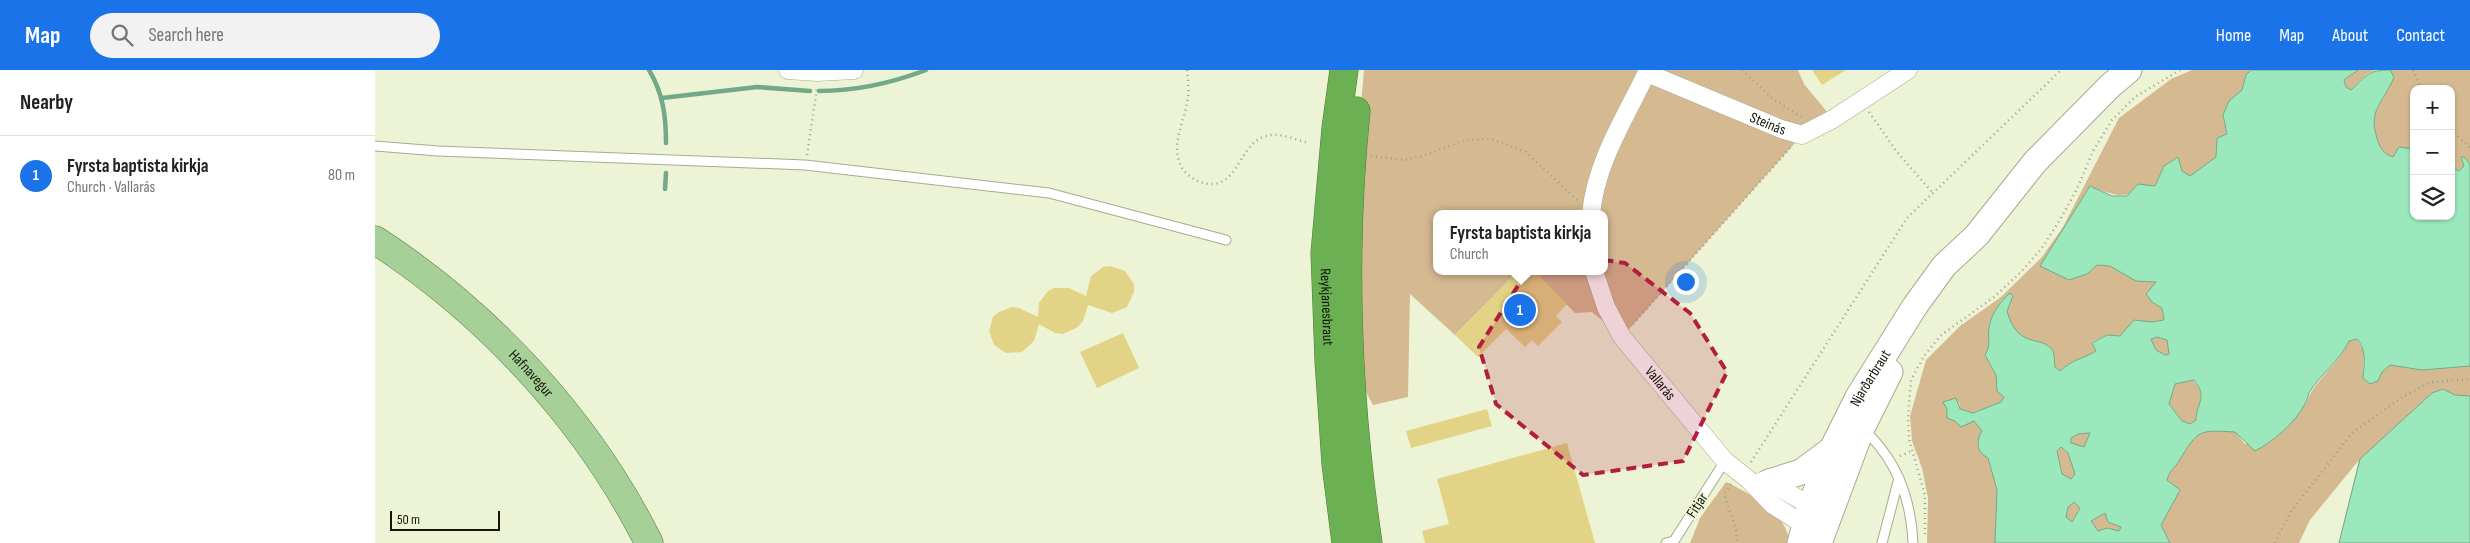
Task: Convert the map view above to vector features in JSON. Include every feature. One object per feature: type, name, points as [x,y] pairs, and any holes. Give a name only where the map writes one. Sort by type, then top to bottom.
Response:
[{"type":"highway","name":"Reykjanesbraut","points":[[1344,70],[1336,128],[1325,253],[1329,361],[1336,464],[1346,543]]},
{"type":"highway","name":"Reykjanesbraut","points":[[1361,70],[1355,128],[1348,254],[1349,359],[1356,462],[1368,543]]},
{"type":"main road","name":"Njarðarbraut","points":[[1813,528],[1890,373],[1921,321],[1977,235],[2035,162],[2110,86],[2129,70]]},
{"type":"main road","name":"Njarðarbraut","points":[[1813,528],[1832,448],[1858,397],[1915,306],[1944,266],[1977,235]]},
{"type":"main road","name":"Hafnavegur","points":[[375,240],[461,304],[535,378],[569,418],[599,459],[649,543]]},
{"type":"main road","points":[[1749,478],[1801,472],[1832,448]]},
{"type":"street","points":[[788,70],[817,72],[854,70]]},
{"type":"street","points":[[1809,132],[1861,101],[1882,78],[1908,70]]},
{"type":"street","points":[[1592,210],[1602,164],[1647,71]]},
{"type":"street","name":"Steinás","points":[[1647,71],[1781,129],[1809,132]]},
{"type":"street","name":"Vallarás","points":[[1596,275],[1606,307],[1623,337],[1725,462],[1749,478],[1813,528]]},
{"type":"lane","points":[[375,146],[438,151],[805,165],[1049,194],[1226,240]]},
{"type":"lane","points":[[1862,428],[1879,443],[1899,478],[1905,492],[1912,521],[1913,543]]},
{"type":"lane","name":"Fitjar","points":[[1666,543],[1674,541],[1725,462]]},
{"type":"lane","points":[[1882,543],[1899,478]]},
{"type":"path","points":[[1187,70],[1188,97],[1177,154],[1183,170],[1196,180],[1211,183],[1225,180],[1236,170],[1251,146],[1263,137],[1283,135],[1308,143]]},
{"type":"path","points":[[1623,337],[1809,132],[1742,70]]},
{"type":"path","points":[[1737,543],[1737,530],[1723,494],[1749,478],[1907,218],[2061,70]]},
{"type":"path","points":[[1925,543],[1925,495],[1909,439],[1908,417],[1911,380],[1924,356],[1940,336],[1994,297],[2021,272],[2042,248],[2077,189],[2093,151],[2113,120],[2135,96],[2180,70]]},
{"type":"path","points":[[2413,70],[2419,85]]},
{"type":"path","points":[[805,165],[818,82],[817,72]]},
{"type":"path","points":[[1861,101],[1897,152],[1933,192]]},
{"type":"path","points":[[2452,130],[2470,148]]},
{"type":"path","points":[[1367,155],[1405,160],[1423,156],[1465,140],[1491,139],[1504,142],[1526,152],[1588,210]]},
{"type":"path","points":[[2275,543],[2291,513],[2352,433],[2404,396],[2431,382],[2470,379]]},
{"type":"highlighted area","points":[[1540,251],[1625,263],[1690,313],[1727,372],[1683,461],[1583,475],[1496,404],[1479,347]]},
{"type":"shaded area","points":[[1364,70],[1798,70],[1804,84],[1833,119],[1802,135],[1622,337],[1592,312],[1575,313],[1538,275],[1608,275],[1608,210],[1433,210],[1433,275],[1514,275],[1455,335],[1410,294],[1408,397],[1373,405],[1349,359],[1348,254]]},
{"type":"shaded area","points":[[2192,70],[2251,70],[2246,75],[2242,90],[2229,101],[2223,115],[2227,134],[2217,138],[2216,157],[2190,176],[2182,171],[2178,157],[2164,166],[2155,186],[2129,194],[2116,195],[2090,186],[2041,266],[2069,280],[2087,274],[2097,265],[2110,266],[2136,281],[2157,282],[2152,302],[2162,308],[2164,320],[2152,322],[2134,320],[2120,337],[2107,335],[2092,342],[2096,351],[2068,364],[2060,371],[2055,367],[2054,357],[2049,347],[2029,341],[2018,334],[2009,320],[2003,299],[1991,320],[1989,345],[1985,355],[1996,375],[1997,391],[2004,397],[2001,402],[1973,413],[1960,409],[1959,402],[1947,409],[1947,418],[1974,421],[1983,431],[1997,490],[1995,543],[1927,543],[1928,498],[1922,468],[1912,441],[1910,416],[1926,360],[1960,326],[2001,297],[2042,257],[2063,227],[2119,118],[2171,79]]},
{"type":"shaded area","points":[[2251,70],[2358,70],[2344,80],[2346,87],[2351,90],[2372,73],[2390,70],[2394,77],[2377,109],[2374,123],[2375,133],[2381,149],[2386,154],[2393,157],[2399,147],[2410,148],[2410,220],[2455,220],[2455,168],[2459,171],[2464,166],[2461,157],[2464,157],[2470,164],[2470,366],[2422,370],[2390,365],[2382,372],[2378,381],[2370,384],[2363,378],[2364,358],[2360,343],[2357,339],[2349,341],[2309,393],[2306,403],[2296,418],[2277,437],[2262,447],[2255,451],[2235,432],[2206,432],[2196,437],[2171,471],[2167,480],[2180,490],[2161,525],[2170,543],[1995,543],[1997,490],[1988,458],[1981,453],[1978,446],[1982,431],[1974,421],[1961,427],[1955,421],[1947,418],[1947,409],[1943,402],[1956,398],[1960,409],[1973,413],[2001,402],[2004,397],[1997,391],[1996,375],[1985,355],[1989,344],[1989,328],[1994,313],[1999,304],[2010,293],[2013,296],[2007,311],[2017,332],[2030,340],[2049,346],[2054,353],[2055,367],[2060,371],[2073,362],[2096,351],[2092,343],[2107,335],[2120,336],[2134,320],[2152,322],[2164,320],[2162,308],[2152,302],[2146,294],[2156,282],[2136,281],[2110,266],[2097,265],[2087,274],[2069,280],[2040,266],[2090,186],[2112,196],[2127,196],[2138,184],[2155,186],[2164,166],[2178,157],[2182,171],[2190,176],[2216,157],[2217,138],[2227,134],[2223,115],[2229,101],[2242,90],[2246,75]],"holes":[[[2157,337],[2167,340],[2169,354],[2165,355],[2156,350],[2151,339]],[[2194,380],[2200,391],[2201,400],[2196,420],[2190,424],[2182,421],[2169,404],[2175,384]],[[2090,433],[2084,447],[2071,443],[2071,438],[2078,434]],[[2061,447],[2068,453],[2075,474],[2071,479],[2062,474],[2057,451]],[[2074,502],[2080,508],[2072,522],[2066,517],[2068,507]],[[2105,513],[2108,522],[2121,527],[2119,531],[2107,528],[2098,531],[2091,521]]]},
{"type":"shaded area","points":[[2358,70],[2376,70],[2367,74],[2351,90],[2346,87],[2344,80]]},
{"type":"shaded area","points":[[2390,70],[2470,70],[2470,164],[2464,157],[2461,157],[2464,166],[2459,171],[2455,168],[2455,85],[2410,85],[2410,148],[2393,157],[2383,151],[2375,133],[2375,116],[2394,77]]},
{"type":"shaded area","points":[[2157,337],[2167,340],[2169,353],[2166,355],[2156,350],[2151,339]]},
{"type":"shaded area","points":[[2357,339],[2364,352],[2363,378],[2378,381],[2382,372],[2390,365],[2422,370],[2470,366],[2470,543],[2339,543],[2359,460],[2310,520],[2299,543],[2170,543],[2161,525],[2180,490],[2167,480],[2196,437],[2206,432],[2235,432],[2245,444],[2306,404],[2320,379],[2345,350],[2349,341]]},
{"type":"shaded area","points":[[2193,380],[2201,396],[2196,420],[2190,424],[2182,421],[2169,404],[2174,384]]},
{"type":"shaded area","points":[[2443,389],[2455,395],[2470,396],[2470,543],[2339,543],[2360,459],[2432,393]]},
{"type":"shaded area","points":[[2090,433],[2084,448],[2071,443],[2071,438],[2078,434]]},
{"type":"shaded area","points":[[2061,447],[2068,453],[2076,474],[2070,479],[2062,474],[2057,451]]},
{"type":"shaded area","points":[[1726,482],[1766,505],[1782,522],[1790,543],[1690,543],[1700,518]]},
{"type":"shaded area","points":[[2074,502],[2080,507],[2072,522],[2065,517],[2068,507]]},
{"type":"shaded area","points":[[2106,513],[2121,527],[2119,532],[2098,531],[2091,521]]},
{"type":"building","points":[[1812,70],[1846,70],[1822,85]]},
{"type":"building","points":[[1110,266],[1125,271],[1134,284],[1134,292],[1127,307],[1112,313],[1088,305],[1083,321],[1078,327],[1063,334],[1055,333],[1039,324],[1034,341],[1022,352],[1006,353],[994,345],[989,331],[993,317],[999,312],[1012,307],[1019,308],[1038,317],[1039,303],[1048,291],[1054,288],[1069,288],[1086,296],[1091,276],[1103,267]]},
{"type":"building","points":[[1514,275],[1538,275],[1567,304],[1556,316],[1562,322],[1538,346],[1532,340],[1525,347],[1506,329],[1478,357],[1455,335]]},
{"type":"building","points":[[1123,333],[1139,368],[1097,388],[1080,352]]},
{"type":"building","points":[[1487,409],[1492,426],[1411,448],[1406,431]]},
{"type":"building","points":[[1567,443],[1595,543],[1425,543],[1422,531],[1449,524],[1437,479]]},
{"type":"waterway","points":[[649,70],[661,96],[666,143]]},
{"type":"waterway","points":[[819,91],[846,90],[873,85],[900,79],[926,70]]},
{"type":"waterway","points":[[662,98],[757,87],[810,91]]},
{"type":"waterway","points":[[665,189],[666,173]]},
{"type":"place","name":"Fyrsta baptista kirkja","points":[[1520,310]]}]
